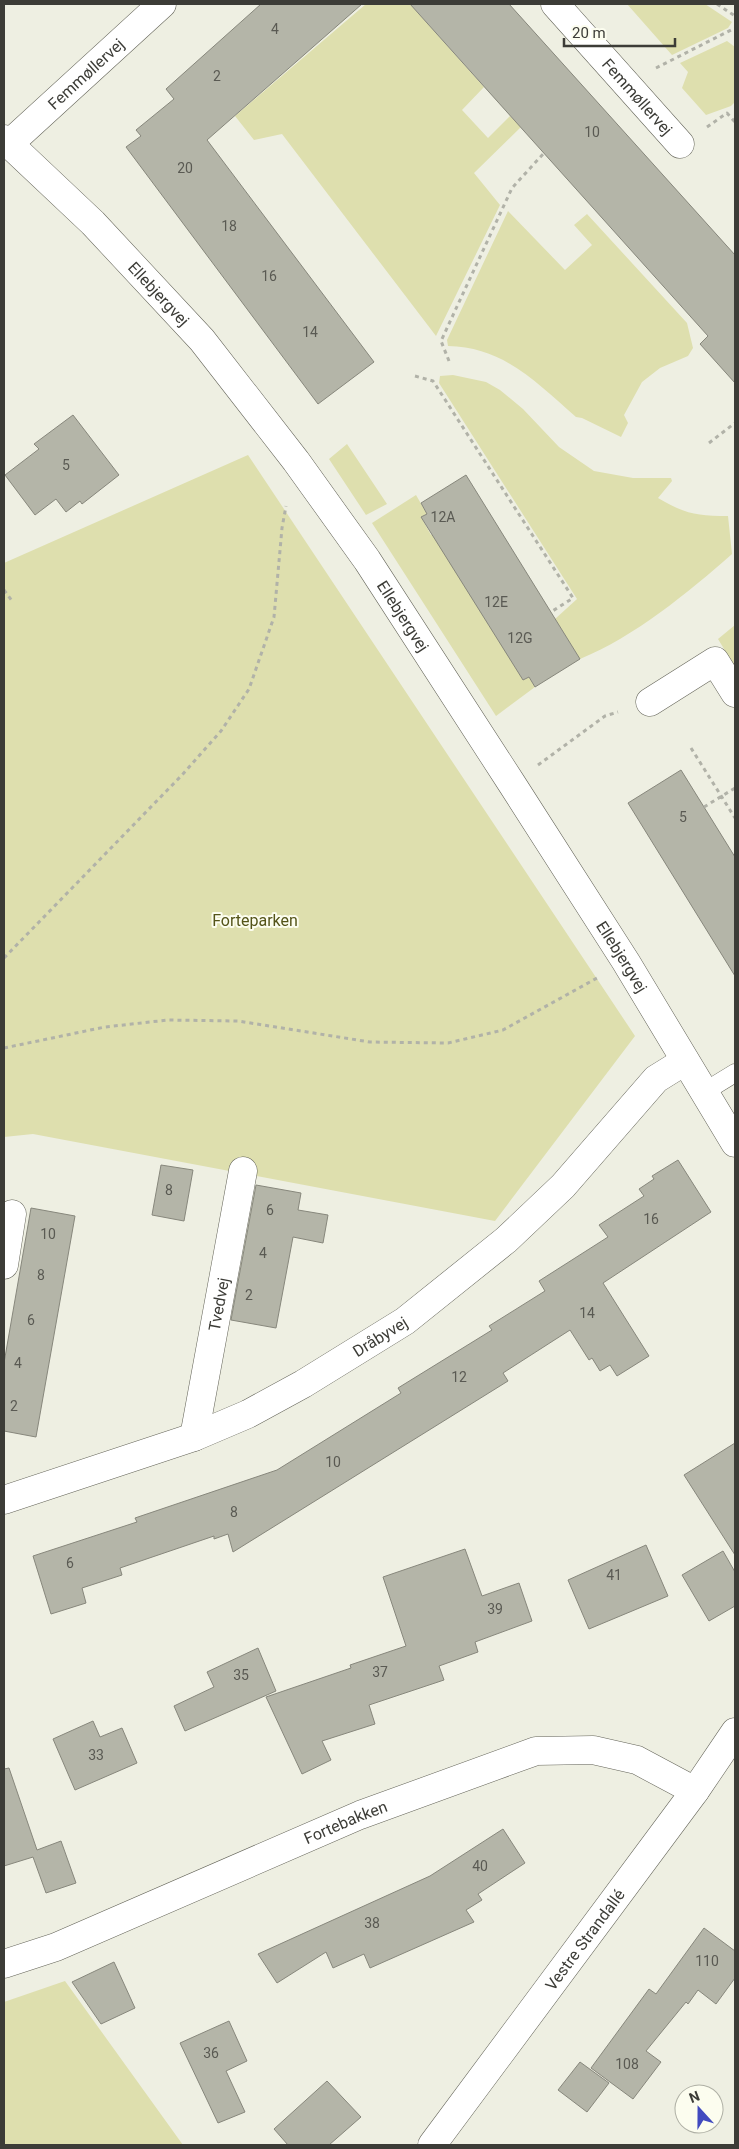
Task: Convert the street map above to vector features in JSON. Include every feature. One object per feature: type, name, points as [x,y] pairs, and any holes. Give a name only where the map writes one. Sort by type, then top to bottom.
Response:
[{"type":"street","name":"Femmøllervej","points":[[6,142],[162,4]]},
{"type":"street","name":"Femmøllervej","points":[[555,4],[680,144]]},
{"type":"street","name":"Ellebjergvej","points":[[6,142],[93,223],[202,340],[296,461],[367,560],[512,784],[626,962],[735,1143]]},
{"type":"street","points":[[650,702],[715,661],[735,693]]},
{"type":"street","name":"Dråbyvej","points":[[4,1500],[194,1437],[248,1414],[303,1384],[405,1320],[506,1240],[563,1186],[633,1102],[656,1078],[685,1061]]},
{"type":"street","name":"Tvedvej","points":[[194,1437],[243,1171]]},
{"type":"street","points":[[4,1265],[12,1214]]},
{"type":"street","name":"Vestre Strandallé","points":[[432,2145],[694,1791],[735,1732]]},
{"type":"street","name":"Fortebakken","points":[[4,1964],[56,1947],[360,1815],[536,1751],[593,1750],[637,1760],[694,1791]]},
{"type":"lane","points":[[704,1092],[735,1073]]},
{"type":"path","points":[[717,4],[735,16]]},
{"type":"path","points":[[626,83],[735,28]]},
{"type":"path","points":[[449,362],[441,341],[512,188],[544,153]]},
{"type":"path","points":[[416,376],[433,381],[573,598],[551,612]]},
{"type":"path","points":[[710,443],[735,424]]},
{"type":"path","points":[[4,958],[182,775],[220,731],[249,689],[274,618],[282,528],[296,461]]},
{"type":"path","points":[[4,590],[12,601]]},
{"type":"path","points":[[512,784],[605,716]]},
{"type":"path","points":[[691,748],[735,818]]},
{"type":"path","points":[[704,807],[735,788]]},
{"type":"path","points":[[4,1048],[104,1027],[168,1020],[238,1021],[370,1042],[448,1043],[503,1030],[626,962]]},
{"type":"green space","points":[[366,4],[410,4],[484,87],[462,110],[488,138],[510,116],[521,127],[474,173],[500,205],[436,336],[282,134],[254,140],[235,116]]},
{"type":"green space","points":[[627,4],[705,4],[732,22],[728,28],[672,55]]},
{"type":"green space","points":[[727,41],[735,47],[735,102],[731,106],[706,115],[682,88],[688,72],[680,63]]},
{"type":"green space","points":[[508,211],[565,270],[592,245],[574,225],[587,214],[687,323],[693,348],[688,356],[660,368],[642,382],[624,415],[628,423],[621,437],[582,418],[576,417],[533,380],[503,360],[468,348],[448,346],[447,340]]},
{"type":"green space","points":[[453,375],[486,382],[500,390],[523,409],[559,447],[594,471],[633,478],[671,478],[672,481],[658,498],[684,511],[728,516],[732,554],[679,598],[640,626],[600,650],[580,659],[555,619],[577,599],[439,383],[440,376]]},
{"type":"green space","points":[[347,444],[387,504],[366,515],[329,459]]},
{"type":"green space","name":"Forteparken","points":[[248,455],[635,1036],[495,1221],[33,1134],[4,1137],[4,563]]},
{"type":"green space","points":[[416,495],[427,514],[421,517],[431,535],[438,531],[489,626],[495,623],[512,662],[523,680],[529,677],[535,687],[496,716],[372,523]]},
{"type":"green space","points":[[735,625],[735,667],[718,639]]},
{"type":"green space","points":[[65,1981],[183,2145],[4,2145],[4,2002]]},
{"type":"building","points":[[261,4],[362,4],[207,140],[374,362],[318,404],[126,147],[141,136],[136,130],[174,99],[166,89]]},
{"type":"building","points":[[410,4],[509,4],[735,255],[735,383],[700,344],[708,336]]},
{"type":"building","points":[[73,415],[119,475],[82,504],[80,501],[66,512],[56,499],[35,515],[5,475],[39,449],[34,444]]},
{"type":"building","points":[[466,475],[580,659],[535,687],[529,677],[523,680],[421,517],[427,514],[421,503]]},
{"type":"building","points":[[681,770],[735,857],[735,976],[628,803]]},
{"type":"building","points":[[678,1160],[711,1212],[603,1283],[649,1356],[617,1376],[610,1365],[600,1371],[592,1358],[589,1360],[570,1330],[503,1373],[508,1381],[233,1552],[228,1534],[214,1539],[214,1536],[120,1568],[122,1575],[82,1588],[86,1603],[51,1614],[33,1556],[137,1522],[135,1518],[277,1470],[401,1393],[398,1388],[492,1330],[489,1326],[545,1291],[539,1281],[608,1237],[599,1225],[644,1196],[639,1189],[654,1179],[652,1176]]},
{"type":"building","points":[[161,1165],[193,1170],[184,1221],[152,1215]]},
{"type":"building","points":[[256,1185],[301,1193],[298,1210],[328,1215],[323,1243],[293,1237],[276,1328],[231,1320]]},
{"type":"building","points":[[31,1208],[75,1216],[36,1437],[4,1431],[4,1363]]},
{"type":"building","points":[[735,1443],[735,1555],[684,1475]]},
{"type":"building","points":[[646,1545],[668,1596],[589,1629],[568,1580]]},
{"type":"building","points":[[465,1549],[482,1596],[519,1583],[532,1621],[475,1642],[478,1652],[439,1666],[444,1680],[369,1705],[375,1724],[322,1741],[331,1760],[302,1774],[266,1697],[351,1668],[350,1665],[406,1646],[383,1577]]},
{"type":"building","points":[[723,1551],[735,1572],[735,1606],[709,1621],[682,1575]]},
{"type":"building","points":[[258,1648],[276,1691],[185,1731],[174,1706],[214,1687],[207,1672]]},
{"type":"building","points":[[93,1721],[100,1737],[122,1728],[137,1763],[75,1790],[53,1739]]},
{"type":"building","points":[[9,1768],[37,1850],[61,1841],[76,1883],[46,1893],[33,1857],[4,1866],[4,1769]]},
{"type":"building","points":[[503,1829],[525,1863],[478,1894],[482,1900],[466,1910],[474,1922],[370,1968],[364,1954],[333,1968],[326,1952],[277,1983],[258,1954],[430,1876]]},
{"type":"building","points":[[704,1928],[735,1951],[735,1978],[716,2004],[698,1990],[688,2004],[686,2002],[646,2051],[661,2062],[633,2099],[591,2068],[649,1989],[656,1994]]},
{"type":"building","points":[[114,1962],[135,2008],[101,2024],[72,1982]]},
{"type":"building","points":[[229,2021],[247,2061],[226,2071],[245,2112],[218,2123],[180,2043]]},
{"type":"building","points":[[580,2062],[609,2083],[587,2112],[558,2090]]},
{"type":"building","points":[[327,2081],[361,2117],[329,2145],[288,2145],[274,2129]]}]
